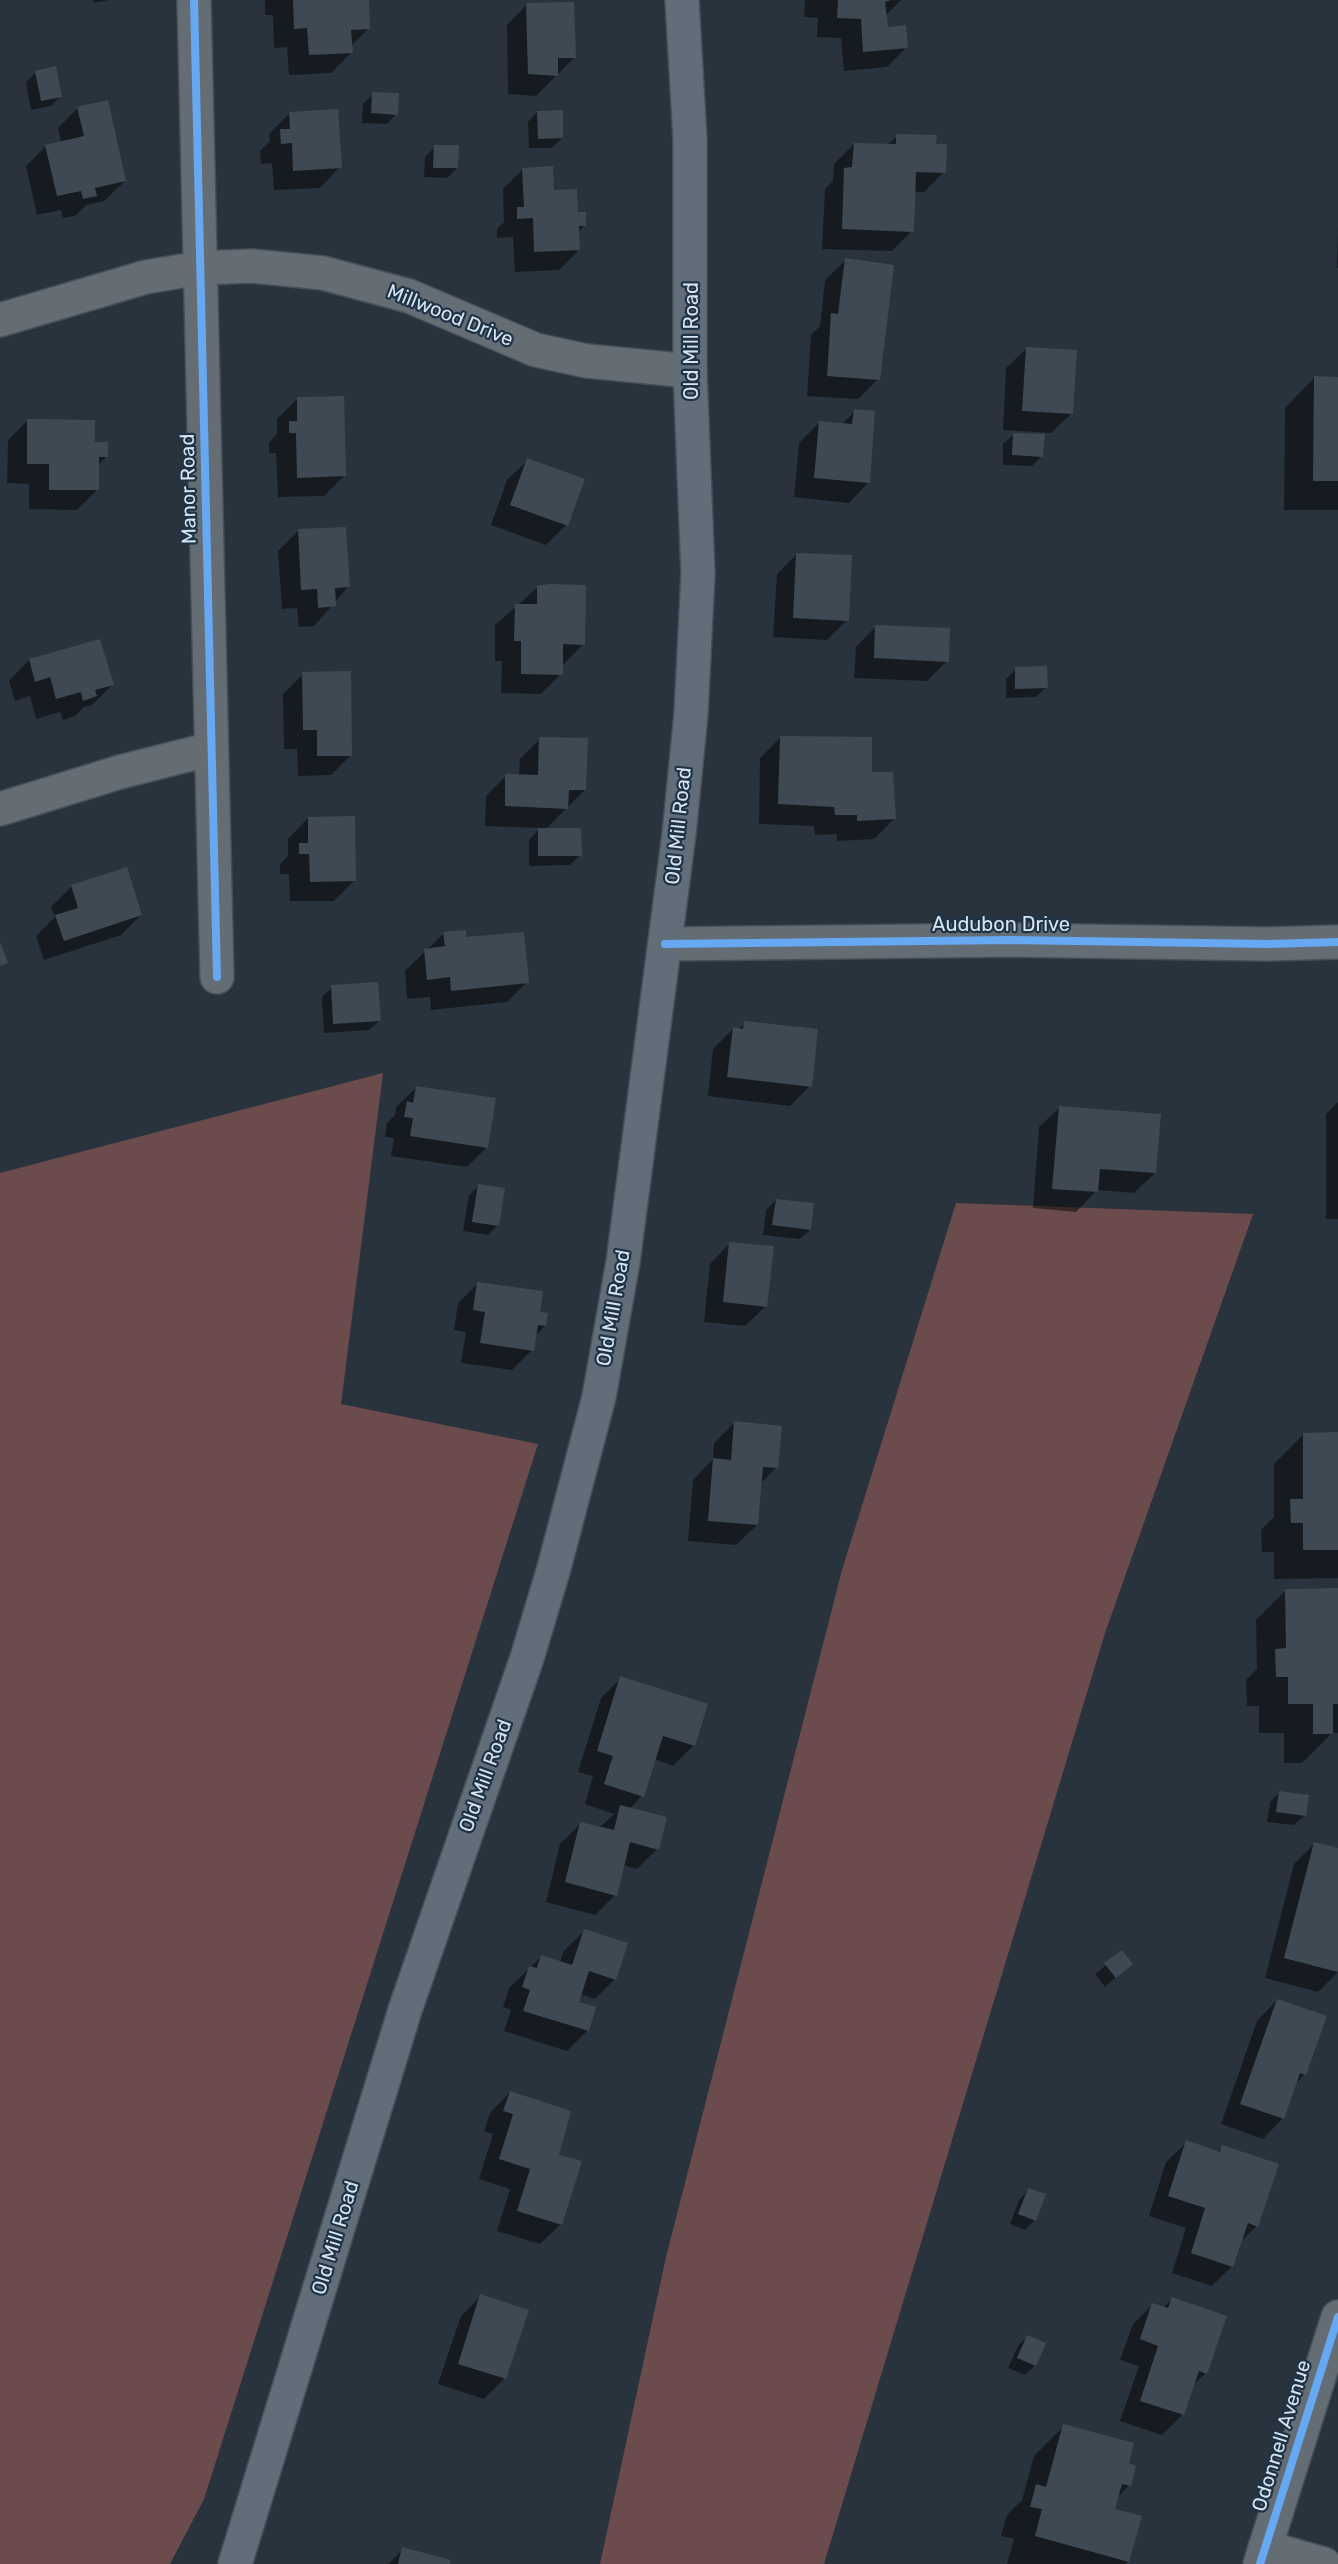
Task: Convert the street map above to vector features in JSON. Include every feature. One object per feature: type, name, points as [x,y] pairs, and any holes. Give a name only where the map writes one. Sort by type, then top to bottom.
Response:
[{"type":"main road","name":"Old Mill Road","points":[[235,2564],[405,2010],[529,1652],[578,1482],[602,1382],[622,1262],[665,944],[691,714],[698,574],[690,371],[690,139],[682,0]]},
{"type":"street","name":"Manor Road","points":[[194,0],[217,977]]},
{"type":"street","name":"Millwood Drive","points":[[0,320],[146,277],[200,268],[252,266],[323,273],[409,296],[536,350],[587,361],[690,371]]},
{"type":"street","points":[[0,808],[120,772],[212,749]]},
{"type":"street","name":"Audubon Drive","points":[[665,944],[1011,940],[1268,944],[1338,942]]},
{"type":"street","name":"Odonnell Avenue","points":[[1263,2555],[1338,2317]]},
{"type":"street","points":[[1263,2555],[1324,2564]]},
{"type":"shaded area","points":[[383,1073],[341,1404],[538,1444],[204,2499],[170,2564],[0,2564],[0,1173]]},
{"type":"shaded area","points":[[956,1203],[1253,1214],[1105,1633],[824,2564],[600,2564],[666,2257],[842,1570]]},
{"type":"building","points":[[293,0],[369,0],[370,29],[351,30],[353,53],[309,55],[307,28],[294,29]]},
{"type":"building","points":[[838,0],[891,0],[885,2],[888,27],[906,25],[908,48],[863,52],[861,19],[837,18]]},
{"type":"building","points":[[574,2],[576,58],[558,58],[558,76],[528,74],[526,3]]},
{"type":"building","points":[[56,66],[62,97],[41,101],[35,71]]},
{"type":"building","points":[[372,92],[399,93],[398,115],[371,113]]},
{"type":"building","points":[[108,100],[126,181],[95,188],[97,196],[83,199],[81,191],[57,196],[45,145],[84,136],[77,107]]},
{"type":"building","points":[[338,109],[342,168],[293,171],[292,143],[281,144],[280,129],[290,129],[289,112]]},
{"type":"building","points":[[563,110],[563,138],[538,139],[537,111]]},
{"type":"building","points":[[896,134],[937,135],[936,144],[947,144],[946,173],[916,172],[914,232],[842,229],[844,168],[852,167],[854,143],[896,144]]},
{"type":"building","points":[[434,145],[459,145],[458,168],[433,168]]},
{"type":"building","points":[[553,166],[554,190],[577,189],[578,212],[586,212],[586,226],[579,226],[580,250],[534,252],[533,218],[517,219],[517,207],[524,207],[522,168]]},
{"type":"building","points":[[845,258],[894,265],[880,380],[827,376],[831,313],[838,314]]},
{"type":"building","points":[[1026,347],[1077,350],[1073,414],[1022,411]]},
{"type":"building","points":[[1314,376],[1338,377],[1338,481],[1313,481]]},
{"type":"building","points":[[344,396],[346,476],[297,478],[296,433],[289,433],[289,421],[297,421],[297,397]]},
{"type":"building","points":[[854,409],[875,411],[870,483],[814,478],[819,421],[852,424]]},
{"type":"building","points":[[27,419],[95,420],[95,442],[108,442],[108,457],[99,457],[99,490],[49,490],[49,464],[27,464]]},
{"type":"building","points":[[1013,433],[1045,434],[1043,457],[1012,455]]},
{"type":"building","points":[[527,458],[585,479],[568,526],[510,505]]},
{"type":"building","points":[[346,527],[350,587],[335,588],[336,606],[318,608],[317,589],[301,590],[298,529]]},
{"type":"building","points":[[796,553],[852,555],[849,621],[793,618]]},
{"type":"building","points":[[586,585],[585,645],[563,644],[563,675],[521,674],[521,641],[514,641],[515,604],[537,604],[537,586]]},
{"type":"building","points":[[875,625],[950,628],[949,662],[874,658]]},
{"type":"building","points":[[100,639],[114,685],[95,690],[97,696],[83,701],[81,692],[56,699],[50,677],[35,682],[29,659]]},
{"type":"building","points":[[1047,666],[1048,688],[1015,689],[1015,667]]},
{"type":"building","points":[[351,671],[352,756],[317,756],[317,730],[303,730],[302,672]]},
{"type":"building","points":[[780,736],[872,737],[872,772],[893,772],[896,819],[857,821],[857,815],[835,815],[834,807],[778,804]]},
{"type":"building","points":[[539,737],[588,738],[586,790],[569,790],[568,809],[505,806],[505,774],[538,775]]},
{"type":"building","points":[[355,816],[356,881],[310,882],[309,854],[299,854],[299,843],[308,843],[308,817]]},
{"type":"building","points":[[538,828],[581,828],[582,856],[538,856]]},
{"type":"building","points":[[127,867],[142,915],[64,941],[55,915],[78,908],[71,885]]},
{"type":"building","points":[[466,930],[466,937],[524,932],[529,983],[451,991],[450,977],[427,980],[424,949],[445,946],[443,932]]},
{"type":"building","points":[[0,942],[8,963],[0,966]]},
{"type":"building","points":[[378,982],[381,1021],[333,1024],[331,985]]},
{"type":"building","points":[[744,1021],[818,1029],[812,1087],[727,1077],[733,1027],[743,1029]]},
{"type":"building","points":[[416,1086],[496,1098],[488,1148],[410,1136],[413,1118],[404,1117],[407,1101],[413,1103]]},
{"type":"building","points":[[1059,1106],[1161,1114],[1156,1173],[1100,1169],[1098,1192],[1052,1189]]},
{"type":"building","points":[[478,1184],[505,1188],[499,1226],[472,1222]]},
{"type":"building","points":[[776,1199],[814,1203],[811,1230],[772,1225]]},
{"type":"building","points":[[729,1242],[774,1246],[767,1307],[723,1302]]},
{"type":"building","points":[[477,1282],[543,1291],[540,1312],[548,1313],[546,1326],[538,1325],[534,1351],[480,1343],[485,1312],[473,1310]]},
{"type":"building","points":[[734,1421],[782,1426],[778,1468],[763,1467],[758,1525],[708,1521],[713,1458],[731,1460]]},
{"type":"building","points":[[1338,1432],[1338,1550],[1303,1550],[1303,1523],[1291,1523],[1290,1499],[1303,1499],[1303,1433]]},
{"type":"building","points":[[1338,1588],[1338,1704],[1333,1704],[1333,1734],[1313,1734],[1313,1704],[1288,1704],[1288,1677],[1276,1677],[1275,1649],[1286,1648],[1285,1589]]},
{"type":"building","points":[[620,1676],[708,1704],[695,1746],[663,1736],[644,1797],[604,1784],[613,1756],[597,1751]]},
{"type":"building","points":[[1279,1791],[1309,1795],[1306,1816],[1276,1812]]},
{"type":"building","points":[[620,1805],[667,1817],[659,1850],[630,1842],[617,1896],[565,1882],[580,1822],[614,1830]]},
{"type":"building","points":[[1314,1842],[1338,1848],[1338,1972],[1284,1958]]},
{"type":"building","points":[[584,1929],[628,1943],[616,1980],[589,1971],[579,2002],[596,2007],[589,2031],[523,2011],[530,1990],[522,1987],[529,1966],[537,1968],[541,1955],[572,1965]]},
{"type":"building","points":[[1122,1950],[1133,1964],[1116,1978],[1104,1963]]},
{"type":"building","points":[[1277,1999],[1327,2016],[1306,2075],[1300,2073],[1284,2119],[1240,2104]]},
{"type":"building","points":[[510,2091],[571,2111],[559,2155],[582,2161],[562,2225],[517,2211],[530,2169],[499,2159],[513,2114],[503,2111]]},
{"type":"building","points":[[1186,2140],[1220,2152],[1222,2145],[1279,2164],[1258,2227],[1248,2223],[1233,2267],[1191,2253],[1205,2208],[1168,2196]]},
{"type":"building","points":[[1028,2188],[1046,2194],[1036,2221],[1018,2214]]},
{"type":"building","points":[[480,2294],[529,2310],[506,2379],[458,2364]]},
{"type":"building","points":[[1172,2297],[1227,2316],[1207,2374],[1199,2371],[1184,2415],[1140,2401],[1158,2346],[1140,2339],[1152,2303],[1168,2308]]},
{"type":"building","points":[[1027,2335],[1046,2343],[1036,2366],[1017,2358]]},
{"type":"building","points":[[1063,2424],[1134,2443],[1129,2463],[1136,2466],[1131,2486],[1122,2484],[1115,2509],[1142,2516],[1129,2562],[1035,2536],[1042,2509],[1030,2507],[1036,2484],[1046,2487]]},
{"type":"building","points":[[402,2547],[451,2560],[450,2564],[398,2564]]},
{"type":"cycle path","points":[[194,0],[217,977]]},
{"type":"cycle path","points":[[665,944],[1011,940],[1268,944],[1338,942]]},
{"type":"cycle path","points":[[1260,2564],[1338,2317]]}]
